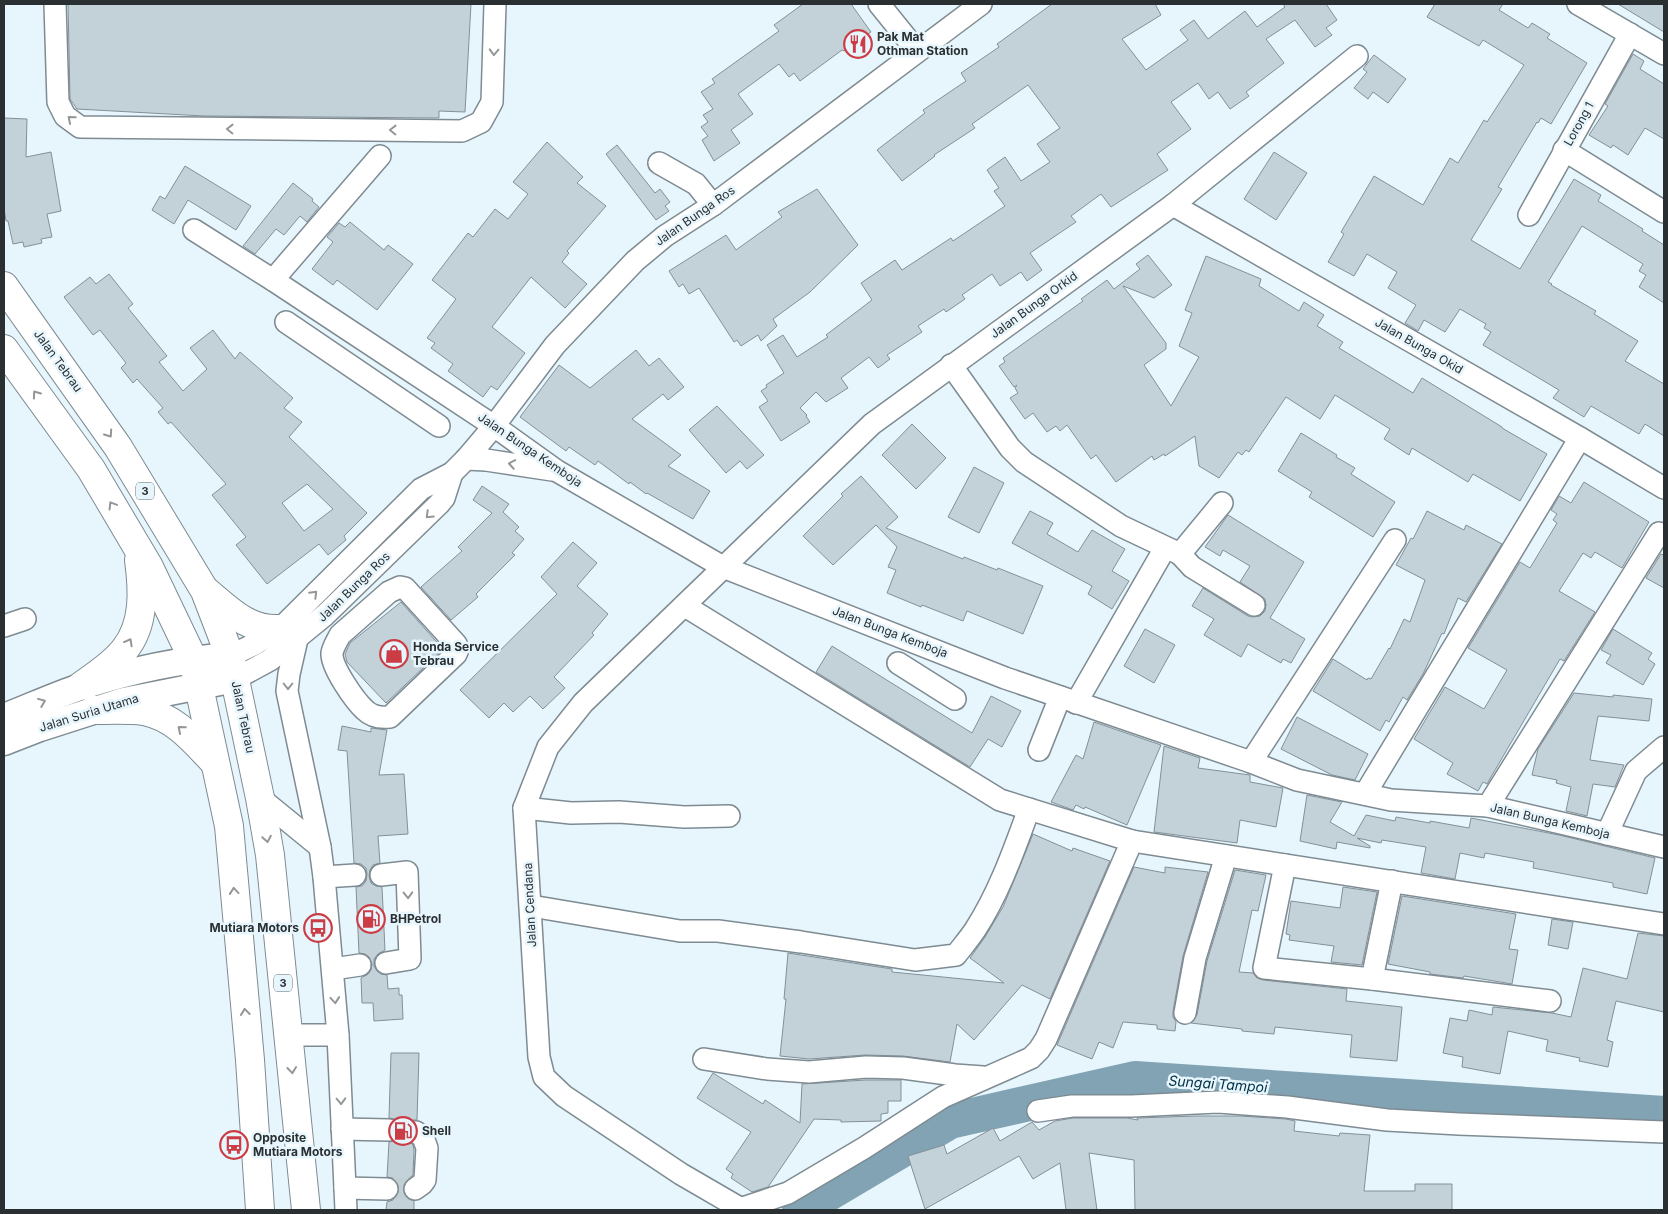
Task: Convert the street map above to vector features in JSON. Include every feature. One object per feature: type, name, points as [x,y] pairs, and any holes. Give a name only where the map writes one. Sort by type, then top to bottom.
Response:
[{"type":"highway","name":"Jalan Tebrau","points":[[4,286],[118,447],[205,590],[233,668],[270,855],[306,1210]]},
{"type":"highway","points":[[4,350],[92,469],[149,567],[193,659],[229,826],[250,1060],[260,1210]]},
{"type":"highway","points":[[81,686],[126,649],[137,627],[142,605],[142,581],[137,547]]},
{"type":"highway","points":[[205,590],[250,624],[288,634]]},
{"type":"highway","points":[[94,710],[143,711],[159,716],[174,723],[215,764]]},
{"type":"main road","name":"Jalan Suria Utama","points":[[4,717],[81,686],[193,659],[233,668]]},
{"type":"main road","name":"Jalan Suria Utama","points":[[4,742],[124,701],[198,685],[233,668]]},
{"type":"street","points":[[55,4],[58,102],[65,116],[80,127],[462,131],[481,122],[492,102],[495,4]]},
{"type":"street","points":[[879,4],[917,50]]},
{"type":"street","name":"Jalan Bunga Ros","points":[[233,668],[255,644],[288,634],[326,615],[439,504],[444,498],[459,466],[494,426],[555,345],[635,261],[666,236],[713,205],[917,50],[981,4]]},
{"type":"street","points":[[1578,4],[1664,54]]},
{"type":"street","name":"Lorong 1","points":[[1529,215],[1630,34]]},
{"type":"street","name":"Jalan Bunga Orkid","points":[[723,567],[872,424],[1174,205],[1357,56]]},
{"type":"street","points":[[1564,150],[1664,212]]},
{"type":"street","points":[[274,280],[380,156]]},
{"type":"street","points":[[659,162],[696,184],[713,205]]},
{"type":"street","name":"Jalan Bunga Okid","points":[[1174,205],[1664,488]]},
{"type":"street","name":"Jalan Bunga Kemboja","points":[[194,230],[395,360],[558,471],[723,567],[1005,678],[1251,762],[1297,780],[1391,800],[1488,806],[1664,848]]},
{"type":"street","points":[[286,322],[439,426]]},
{"type":"street","points":[[378,384],[395,360]]},
{"type":"street","points":[[951,365],[1010,448],[1024,462],[1120,526],[1172,551],[1192,567],[1254,605]]},
{"type":"street","points":[[1365,794],[1580,438]]},
{"type":"street","points":[[459,466],[486,460],[558,471]]},
{"type":"street","name":"Jalan Bunga Ros","points":[[288,634],[420,489],[459,466]]},
{"type":"street","points":[[1040,750],[1068,700],[1172,551],[1222,503]]},
{"type":"street","points":[[1488,806],[1658,533]]},
{"type":"street","points":[[1251,762],[1395,540]]},
{"type":"street","name":"Jalan Cendana","points":[[723,567],[583,703],[548,747],[524,808],[539,1057],[544,1077],[564,1096],[673,1169],[741,1210]]},
{"type":"street","points":[[370,573],[382,582],[389,592]]},
{"type":"street","points":[[395,588],[405,588],[456,644],[458,649],[456,654],[390,717],[379,718],[365,711],[333,664],[332,654],[340,635],[389,592],[395,588]]},
{"type":"street","points":[[685,606],[1000,800],[1132,841],[1664,924]]},
{"type":"street","points":[[4,626],[25,619]]},
{"type":"street","points":[[288,634],[287,691],[320,847],[324,877],[338,1035],[346,1210]]},
{"type":"street","points":[[936,687],[955,657]]},
{"type":"street","points":[[898,663],[955,698]]},
{"type":"street","points":[[1607,834],[1636,771],[1664,747]]},
{"type":"street","points":[[260,798],[320,847]]},
{"type":"street","points":[[524,808],[684,817],[729,816]]},
{"type":"street","points":[[531,906],[680,931],[718,931],[916,960],[956,955],[974,931],[992,898],[1011,858],[1029,809]]},
{"type":"street","points":[[741,1210],[788,1193],[943,1097],[1030,1058],[1039,1050],[1046,1039],[1132,841]]},
{"type":"street","points":[[1186,1013],[1195,958],[1226,856]]},
{"type":"street","points":[[1285,865],[1264,968],[1550,1001]]},
{"type":"street","points":[[381,874],[407,872],[410,960],[386,963]]},
{"type":"street","points":[[324,877],[355,876]]},
{"type":"street","points":[[1372,979],[1392,882]]},
{"type":"street","points":[[333,969],[360,965]]},
{"type":"street","points":[[288,1035],[338,1035]]},
{"type":"street","points":[[704,1059],[766,1069],[809,1072],[866,1067],[903,1068],[986,1077]]},
{"type":"street","points":[[1038,1111],[1072,1106],[1132,1106],[1218,1102],[1287,1106],[1396,1120],[1664,1132]]},
{"type":"street","points":[[342,1129],[389,1130]]},
{"type":"street","points":[[415,1188],[425,1180],[427,1148],[423,1137],[416,1132]]},
{"type":"street","points":[[345,1188],[387,1188]]},
{"type":"building","points":[[68,4],[471,4],[465,112],[439,111],[439,118],[204,116],[77,109],[70,99]]},
{"type":"building","points":[[803,4],[851,4],[871,32],[844,51],[842,50],[800,81],[794,73],[789,77],[779,64],[738,94],[753,114],[731,130],[740,143],[714,161],[702,140],[708,136],[701,127],[708,122],[703,115],[713,109],[701,92],[715,83],[712,79],[779,31],[774,25]]},
{"type":"building","points":[[1052,4],[1155,4],[1161,15],[1122,39],[1146,70],[1188,40],[1180,30],[1194,20],[1208,39],[1245,11],[1257,27],[1285,7],[1283,4],[1326,4],[1337,20],[1326,28],[1332,35],[1315,47],[1295,20],[1266,39],[1284,63],[1246,92],[1249,96],[1230,109],[1218,92],[1209,99],[1198,83],[1171,102],[1191,129],[1157,154],[1168,170],[1111,207],[1101,194],[1071,216],[1076,222],[1030,253],[1042,270],[1027,281],[1021,272],[1000,286],[992,274],[962,295],[965,299],[946,312],[944,309],[918,326],[922,332],[887,355],[890,359],[878,368],[869,357],[841,378],[848,388],[826,402],[816,392],[800,408],[807,415],[810,422],[781,441],[759,407],[768,401],[761,391],[767,387],[766,385],[784,373],[767,345],[783,335],[797,357],[828,337],[826,335],[872,300],[861,283],[895,260],[902,270],[951,238],[953,241],[1005,206],[994,191],[999,188],[987,170],[1005,157],[1021,181],[1050,162],[1037,144],[1060,128],[1028,85],[972,124],[975,128],[934,155],[902,181],[877,150],[925,113],[923,110],[966,81],[961,73],[999,47],[997,44]]},
{"type":"building","points":[[1435,4],[1503,4],[1499,10],[1528,28],[1532,23],[1550,34],[1547,38],[1587,63],[1551,124],[1541,118],[1537,122],[1498,187],[1502,189],[1471,240],[1520,269],[1574,179],[1601,195],[1598,201],[1643,229],[1642,231],[1664,245],[1664,303],[1639,287],[1646,275],[1639,271],[1643,264],[1582,226],[1548,282],[1596,311],[1594,314],[1638,341],[1625,361],[1664,384],[1664,436],[1645,424],[1639,434],[1591,406],[1584,417],[1553,398],[1559,390],[1483,345],[1491,332],[1484,328],[1486,324],[1460,309],[1445,332],[1424,320],[1418,331],[1405,323],[1416,305],[1388,288],[1397,272],[1367,254],[1354,276],[1328,262],[1344,234],[1341,232],[1374,176],[1423,205],[1450,158],[1458,163],[1484,120],[1487,122],[1524,65],[1483,40],[1479,46],[1427,17]]},
{"type":"building","points":[[1618,4],[1664,4],[1664,32]]},
{"type":"building","points":[[1633,54],[1644,61],[1640,69],[1664,84],[1664,139],[1645,128],[1628,155],[1613,145],[1611,148],[1589,135],[1608,106],[1605,104]]},
{"type":"building","points":[[1374,55],[1406,79],[1388,103],[1373,92],[1368,99],[1354,88],[1367,72],[1363,69]]},
{"type":"building","points":[[4,118],[27,119],[26,157],[51,152],[61,211],[47,214],[52,237],[41,239],[42,243],[24,247],[23,242],[13,244],[8,221],[6,221],[4,209]]},
{"type":"building","points":[[547,142],[583,177],[577,183],[606,206],[567,251],[569,253],[562,262],[587,284],[565,308],[531,277],[492,327],[525,353],[497,390],[491,386],[483,397],[448,371],[453,364],[431,348],[435,343],[427,338],[456,299],[432,280],[468,233],[473,237],[495,209],[508,219],[528,194],[513,182]]},
{"type":"building","points":[[617,145],[655,193],[660,189],[670,202],[665,206],[669,211],[656,220],[606,154]]},
{"type":"building","points":[[1274,152],[1307,173],[1276,220],[1244,199]]},
{"type":"building","points":[[185,166],[251,206],[236,230],[188,200],[174,224],[152,210],[160,196],[165,199]]},
{"type":"building","points":[[293,183],[313,199],[312,201],[319,207],[307,222],[300,216],[284,235],[276,229],[255,254],[243,246]]},
{"type":"building","points":[[817,189],[858,245],[810,292],[773,319],[777,326],[761,341],[758,335],[741,346],[737,340],[734,342],[699,288],[689,294],[683,284],[679,287],[669,271],[726,235],[736,250],[782,217],[778,212]]},
{"type":"building","points":[[350,222],[384,250],[388,245],[413,264],[377,310],[337,280],[333,285],[312,269],[333,242],[327,237],[339,223],[345,227]]},
{"type":"building","points":[[1148,255],[1172,285],[1154,298],[1123,286],[1166,343],[1166,349],[1144,365],[1171,406],[1199,357],[1179,346],[1192,313],[1185,310],[1206,256],[1261,279],[1259,286],[1299,311],[1304,302],[1324,315],[1317,326],[1343,342],[1339,348],[1413,393],[1422,378],[1547,454],[1520,501],[1473,474],[1468,482],[1412,448],[1409,455],[1384,439],[1390,429],[1335,395],[1320,419],[1286,397],[1249,452],[1246,450],[1242,455],[1238,452],[1219,478],[1199,466],[1195,436],[1165,456],[1164,454],[1154,460],[1152,456],[1116,482],[1096,455],[1091,459],[1067,425],[1060,431],[1056,426],[1047,432],[1033,413],[1025,419],[1010,398],[1018,393],[1015,388],[1017,385],[1014,387],[999,366],[1005,362],[1003,358],[1083,301],[1081,299],[1107,280],[1114,289],[1140,269],[1136,264]]},
{"type":"building","points":[[109,274],[133,304],[128,308],[167,356],[159,362],[183,391],[207,369],[190,348],[213,330],[235,359],[240,352],[293,398],[284,408],[302,422],[289,437],[367,513],[344,536],[346,540],[328,555],[319,544],[267,584],[236,545],[246,537],[212,495],[226,484],[171,422],[168,424],[158,412],[163,408],[137,379],[133,383],[121,368],[126,363],[100,330],[93,335],[64,297],[90,277],[96,284]],"holes":[[[307,484],[333,509],[304,531],[282,503]]]},
{"type":"building","points":[[636,350],[649,366],[659,358],[684,387],[668,400],[663,394],[632,419],[681,455],[668,466],[710,491],[693,519],[646,494],[630,482],[629,484],[598,461],[595,465],[569,447],[566,451],[520,417],[559,365],[590,388]]},
{"type":"building","points":[[717,406],[764,455],[747,469],[740,461],[726,473],[689,430]]},
{"type":"building","points":[[912,424],[946,458],[916,489],[882,455]]},
{"type":"building","points":[[1301,433],[1355,468],[1351,474],[1395,502],[1373,537],[1309,497],[1312,492],[1278,471]]},
{"type":"building","points":[[974,467],[1004,483],[979,533],[948,517]]},
{"type":"building","points":[[861,476],[898,517],[886,528],[963,559],[964,557],[997,570],[998,568],[1043,586],[1023,634],[967,611],[963,621],[887,593],[896,570],[888,567],[897,547],[876,525],[833,565],[803,536],[843,496],[841,494]]},
{"type":"building","points":[[1584,482],[1649,522],[1622,568],[1595,552],[1591,558],[1583,553],[1559,591],[1595,612],[1564,661],[1560,659],[1487,784],[1483,782],[1478,791],[1447,774],[1453,763],[1414,739],[1445,687],[1484,709],[1507,670],[1468,648],[1520,562],[1530,568],[1557,523],[1553,520],[1557,514],[1551,510],[1559,496],[1571,503]]},
{"type":"building","points":[[482,486],[509,504],[503,512],[519,527],[515,531],[524,539],[512,553],[515,555],[476,594],[478,597],[451,620],[421,587],[462,551],[458,547],[492,513],[473,500]]},
{"type":"building","points":[[1030,511],[1053,523],[1047,534],[1078,552],[1092,530],[1125,549],[1112,571],[1129,581],[1112,609],[1088,594],[1092,586],[1012,543]]},
{"type":"building","points":[[1427,511],[1464,530],[1466,525],[1502,544],[1466,602],[1458,598],[1444,634],[1442,633],[1423,674],[1407,700],[1403,697],[1389,722],[1386,720],[1380,731],[1313,691],[1333,659],[1367,680],[1368,678],[1371,679],[1390,649],[1404,619],[1410,622],[1425,580],[1396,565],[1411,538],[1413,539]]},
{"type":"building","points":[[1228,515],[1304,562],[1270,618],[1305,639],[1291,663],[1283,659],[1281,663],[1248,644],[1241,657],[1204,635],[1214,619],[1192,606],[1203,588],[1248,616],[1260,616],[1265,611],[1265,599],[1240,582],[1250,566],[1223,550],[1220,556],[1205,547]]},
{"type":"building","points":[[573,542],[597,563],[577,586],[608,614],[592,633],[594,635],[554,677],[565,688],[543,709],[530,696],[513,712],[504,703],[489,718],[460,690],[557,594],[541,577]]},
{"type":"building","points":[[1661,554],[1664,555],[1664,588],[1646,578]]},
{"type":"building","name":"Honda Service Tebrau","points":[[401,602],[443,649],[386,703],[347,662],[345,654],[350,643]]},
{"type":"building","points":[[1145,629],[1175,645],[1154,683],[1124,666]]},
{"type":"building","points":[[1613,629],[1652,653],[1648,659],[1655,664],[1643,685],[1606,663],[1611,655],[1601,650]]},
{"type":"building","points":[[832,646],[972,733],[991,696],[1021,711],[1002,747],[988,739],[970,767],[816,672]]},
{"type":"building","points":[[1574,693],[1652,699],[1649,721],[1598,716],[1590,760],[1624,765],[1615,787],[1593,784],[1587,816],[1566,811],[1571,787],[1556,783],[1557,780],[1532,775],[1538,749]]},
{"type":"building","points":[[1297,717],[1368,754],[1355,780],[1332,775],[1281,749]]},
{"type":"building","points":[[1094,722],[1161,745],[1127,825],[1085,807],[1084,809],[1076,805],[1073,810],[1051,802],[1076,755],[1083,759]]},
{"type":"building","points":[[342,726],[371,732],[371,728],[387,730],[379,775],[404,774],[408,834],[378,836],[380,863],[373,865],[369,876],[371,883],[382,887],[385,950],[374,959],[374,966],[381,974],[387,975],[388,989],[399,988],[399,995],[402,995],[403,1019],[374,1021],[373,1003],[362,1003],[361,978],[368,974],[372,964],[369,957],[359,953],[356,887],[362,886],[366,881],[367,874],[366,868],[361,864],[354,863],[347,751],[338,750]]},
{"type":"building","points":[[1164,746],[1200,758],[1198,768],[1250,775],[1250,782],[1283,788],[1276,827],[1240,820],[1237,843],[1154,832]]},
{"type":"building","points":[[1307,795],[1342,802],[1330,822],[1354,836],[1366,815],[1395,821],[1396,817],[1469,828],[1471,818],[1559,835],[1655,858],[1647,894],[1613,887],[1613,883],[1533,868],[1534,862],[1485,853],[1484,858],[1460,853],[1455,879],[1421,873],[1426,847],[1382,840],[1381,843],[1357,838],[1370,846],[1370,848],[1337,842],[1336,849],[1300,841]]},
{"type":"building","points":[[1033,834],[1072,851],[1073,848],[1110,861],[1050,999],[1022,985],[974,1040],[957,1024],[950,1062],[903,1056],[865,1055],[809,1059],[780,1056],[786,999],[784,999],[788,953],[892,969],[892,972],[1004,983],[970,958],[1003,907]]},
{"type":"building","points":[[1134,867],[1165,873],[1165,867],[1208,872],[1183,956],[1173,1011],[1173,1017],[1176,1022],[1175,1031],[1157,1029],[1157,1025],[1123,1022],[1113,1048],[1099,1042],[1092,1059],[1057,1045]]},
{"type":"building","points":[[1235,870],[1266,875],[1258,911],[1252,910],[1239,972],[1253,973],[1257,978],[1263,980],[1347,989],[1346,1001],[1402,1007],[1397,1061],[1350,1057],[1352,1035],[1275,1027],[1274,1034],[1191,1023],[1197,1015],[1207,961]]},
{"type":"building","points":[[1343,887],[1377,892],[1362,965],[1331,962],[1334,946],[1289,940],[1290,935],[1286,934],[1291,901],[1340,908]]},
{"type":"building","points":[[1402,896],[1516,914],[1509,949],[1518,950],[1512,984],[1464,976],[1463,978],[1430,974],[1430,972],[1388,964]]},
{"type":"building","points":[[1552,919],[1573,922],[1568,949],[1548,945]]},
{"type":"building","points":[[1638,933],[1664,936],[1664,1012],[1616,1001],[1607,1040],[1613,1042],[1608,1067],[1579,1061],[1580,1058],[1546,1051],[1548,1040],[1508,1031],[1500,1074],[1462,1067],[1463,1057],[1443,1053],[1450,1018],[1467,1021],[1469,1010],[1492,1015],[1493,1007],[1552,1013],[1571,1017],[1583,968],[1627,979]]},
{"type":"building","name":"Shell","points":[[391,1053],[419,1053],[417,1120],[411,1120],[406,1124],[404,1131],[405,1138],[413,1145],[414,1150],[413,1175],[404,1183],[403,1191],[405,1197],[414,1201],[414,1210],[386,1210],[387,1202],[393,1200],[398,1195],[399,1190],[398,1183],[393,1178],[387,1177],[389,1142],[395,1141],[401,1131],[400,1124],[395,1119],[389,1118]]},
{"type":"building","points":[[713,1073],[763,1104],[765,1100],[800,1123],[802,1084],[901,1080],[901,1101],[888,1101],[888,1113],[881,1114],[881,1121],[841,1122],[841,1120],[814,1119],[768,1187],[752,1192],[731,1178],[733,1174],[726,1169],[751,1132],[697,1098]]},
{"type":"building","points":[[1196,1116],[1286,1119],[1295,1121],[1294,1131],[1339,1136],[1340,1133],[1370,1135],[1364,1191],[1415,1191],[1415,1184],[1452,1184],[1452,1210],[1135,1210],[1134,1160],[1089,1153],[1097,1210],[1066,1210],[1060,1163],[1033,1179],[1019,1156],[925,1209],[908,1156],[944,1145],[947,1154],[993,1128],[1000,1141],[1032,1122],[1039,1130],[1055,1121],[1073,1118],[1127,1118],[1138,1120],[1137,1118]]},
{"type":"waterway","name":"Sungai Tampoi","points":[[800,1210],[950,1121],[1135,1079],[1664,1114]]},
{"type":"tunnel","points":[[387,1189],[415,1189]]},
{"type":"place","name":"Pak Mat Othman Station","points":[[858,44]]},
{"type":"place","name":"Honda Service Tebrau","points":[[394,654]]},
{"type":"place","name":"BHPetrol","points":[[371,919]]},
{"type":"place","name":"Mutiara Motors","points":[[318,928]]},
{"type":"place","name":"Shell","points":[[403,1131]]},
{"type":"place","name":"Opposite Mutiara Motors","points":[[234,1145]]}]
